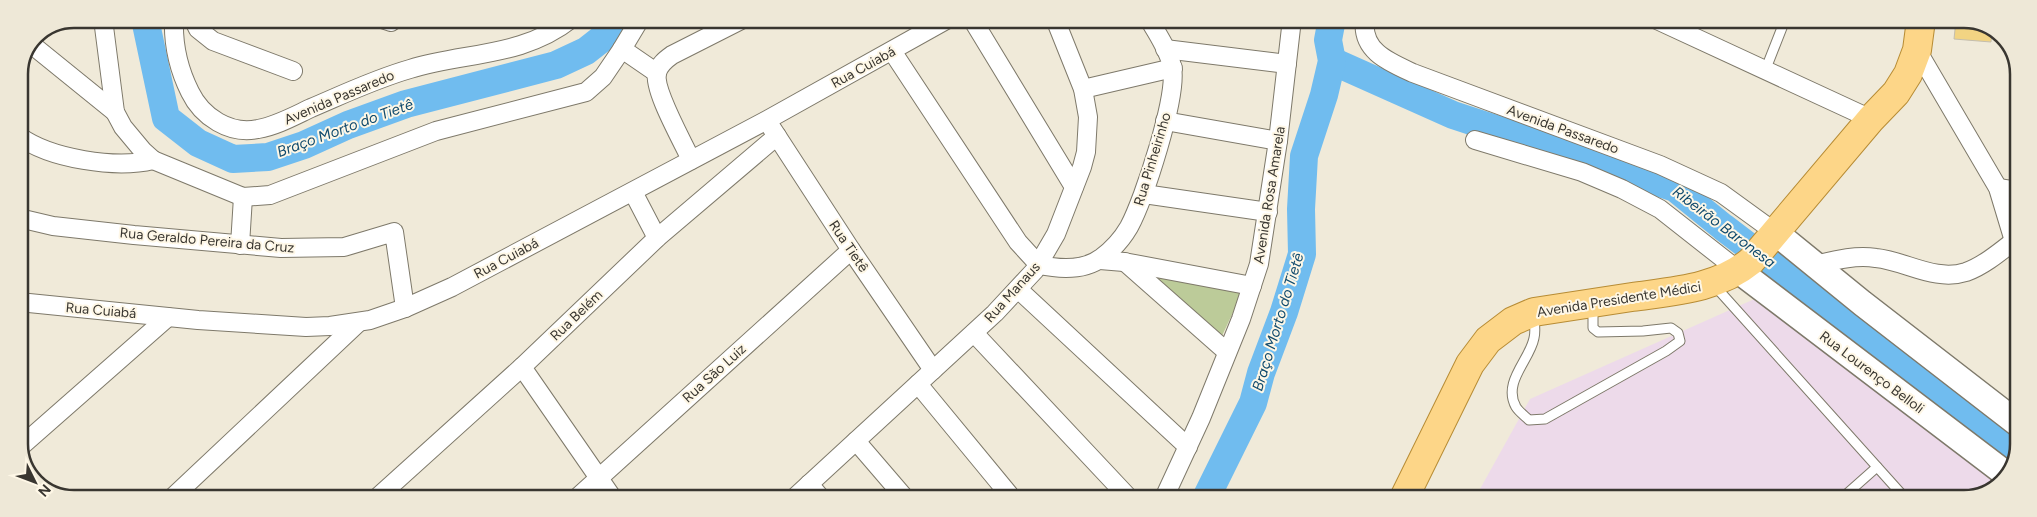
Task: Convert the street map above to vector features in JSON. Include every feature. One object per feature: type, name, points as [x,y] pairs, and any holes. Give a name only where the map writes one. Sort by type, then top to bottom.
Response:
[{"type":"main road","name":"Avenida Presidente Médici","points":[[1408,490],[1470,364],[1488,340],[1513,321],[1534,312],[1684,290],[1712,283],[1758,252],[1896,93],[1908,74],[1916,50],[1920,28]]},
{"type":"street","points":[[104,28],[115,112],[123,127],[148,156],[243,198],[270,195],[436,131],[586,92],[603,77],[635,28]]},
{"type":"street","name":"Avenida Passaredo","points":[[174,28],[175,45],[180,67],[185,83],[198,106],[207,116],[217,122],[229,127],[250,130],[258,130],[289,118],[376,79],[433,62],[524,45],[558,28]]},
{"type":"street","points":[[198,28],[213,41],[294,71]]},
{"type":"street","points":[[691,160],[662,98],[658,87],[657,73],[660,66],[668,58],[726,28]]},
{"type":"street","name":"Rua Cuiabá","points":[[28,303],[168,317],[296,327],[330,326],[359,322],[405,308],[452,287],[767,120],[932,28]]},
{"type":"street","points":[[977,28],[1074,187]]},
{"type":"street","name":"Rua Manaus","points":[[802,490],[974,333],[1039,265],[1056,234],[1082,167],[1087,137],[1088,117],[1083,89],[1059,28]]},
{"type":"street","name":"Rua Pinheirinho","points":[[1100,260],[1114,247],[1128,228],[1144,194],[1165,121],[1171,93],[1173,68],[1154,28]]},
{"type":"street","name":"Avenida Rosa Amarela","points":[[1168,490],[1188,447],[1227,352],[1252,286],[1262,249],[1278,141],[1291,28]]},
{"type":"street","name":"Avenida Passaredo","points":[[1365,28],[1365,35],[1369,45],[1385,60],[1413,73],[1660,165],[1696,180],[1733,201],[1758,252]]},
{"type":"street","points":[[1674,28],[1871,120]]},
{"type":"street","points":[[35,48],[115,112]]},
{"type":"street","points":[[622,49],[657,73]]},
{"type":"street","points":[[1165,49],[1287,64]]},
{"type":"street","points":[[1916,50],[1998,188],[2009,225]]},
{"type":"street","points":[[892,51],[1018,242],[1039,265],[1069,268],[1100,260],[1124,262],[1252,286]]},
{"type":"street","points":[[1083,89],[1173,68]]},
{"type":"street","name":"Rua Tietê","points":[[767,120],[851,250],[933,370]]},
{"type":"street","points":[[1165,121],[1278,141]]},
{"type":"street","name":"Rua Belém","points":[[386,490],[522,366],[657,238],[777,136]]},
{"type":"street","points":[[1475,140],[1582,172],[1758,252],[1815,265],[2010,417]]},
{"type":"street","points":[[28,142],[40,149],[68,157],[136,164],[148,156]]},
{"type":"street","points":[[1998,188],[2009,190]]},
{"type":"street","points":[[633,192],[657,238]]},
{"type":"street","points":[[1144,194],[1268,212]]},
{"type":"street","points":[[240,245],[243,198]]},
{"type":"street","name":"Rua Geraldo Pereira da Cruz","points":[[28,220],[53,226],[282,248],[344,248],[394,232],[405,308]]},
{"type":"street","points":[[1815,265],[1851,257],[1877,258],[1938,275],[1965,272],[2009,249]]},
{"type":"street","name":"Rua São Luiz","points":[[586,490],[851,250]]},
{"type":"street","name":"Rua Lourenço Belloli","points":[[1758,252],[2001,469]]},
{"type":"street","points":[[1124,262],[1227,352]]},
{"type":"street","points":[[1018,289],[1188,447]]},
{"type":"street","points":[[28,440],[168,317]]},
{"type":"street","points":[[180,490],[359,322]]},
{"type":"street","points":[[974,333],[1121,490]]},
{"type":"street","points":[[522,366],[607,490]]},
{"type":"street","points":[[918,384],[1005,490]]},
{"type":"street","points":[[856,441],[897,490]]},
{"type":"street","points":[[808,484],[814,490]]},
{"type":"lane","points":[[1765,71],[1783,28]]},
{"type":"lane","points":[[1712,283],[1898,490]]},
{"type":"lane","points":[[1534,312],[1535,337],[1529,355],[1515,376],[1512,394],[1516,407],[1530,420],[1545,418],[1569,406],[1666,351],[1680,341],[1678,333],[1671,328],[1598,332],[1593,328],[1593,303]]},
{"type":"lane","points":[[1851,490],[1877,467]]},
{"type":"shaded area","points":[[1759,297],[1996,476],[1981,486],[1963,490],[1479,490],[1530,399]]},
{"type":"green space","points":[[1139,268],[1242,293],[1221,338]]},
{"type":"building","points":[[1955,28],[1972,28],[1991,37],[1991,42],[1954,39]]},
{"type":"waterway","name":"Braço Morto do Tietê","points":[[147,28],[166,118],[198,143],[233,159],[268,157],[304,145],[348,125],[406,104],[556,65],[586,51],[609,33],[612,28]]},
{"type":"waterway","name":"Braço Morto do Tietê","points":[[1210,490],[1253,403],[1261,373],[1284,312],[1302,254],[1301,209],[1304,156],[1324,95],[1332,61],[1328,40],[1330,28]]},
{"type":"waterway","name":"Ribeirão Baronesa","points":[[1332,61],[1453,115],[1675,188],[1723,227],[2010,445]]}]
